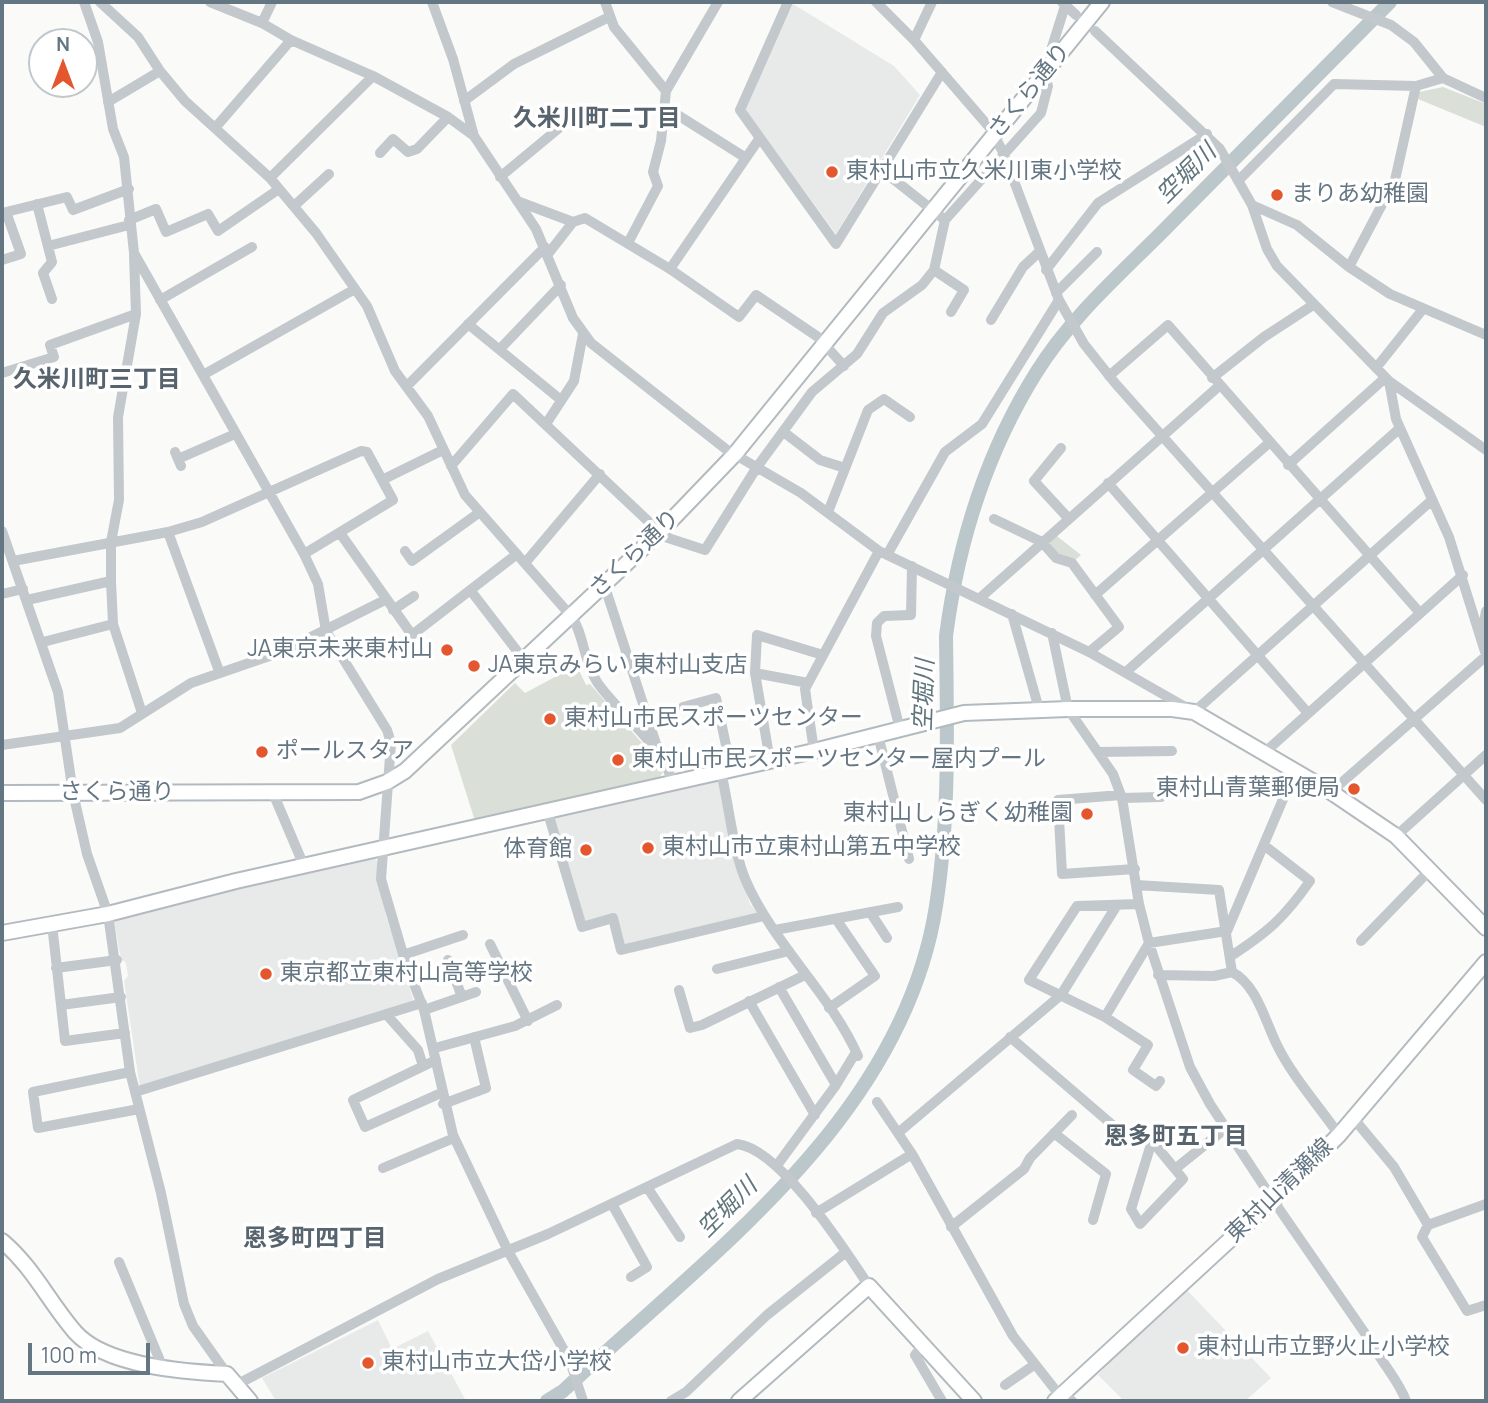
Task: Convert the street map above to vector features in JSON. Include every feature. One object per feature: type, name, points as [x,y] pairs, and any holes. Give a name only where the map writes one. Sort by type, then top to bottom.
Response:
[{"type":"street","points":[[84,2],[98,42],[108,102],[129,189],[135,314],[118,417],[119,500],[111,542],[111,581],[113,624],[142,713]]},
{"type":"street","points":[[100,2],[138,37],[160,71],[185,101],[270,178],[355,289],[374,319],[395,371],[408,385],[428,416],[465,495],[571,616],[577,625],[582,651],[596,680],[619,712],[660,756],[667,766],[672,783]]},
{"type":"street","points":[[210,2],[262,23],[290,40],[373,76],[448,117],[474,136]]},
{"type":"street","points":[[262,23],[272,2]]},
{"type":"street","points":[[432,2],[443,27],[474,136],[547,251],[583,334],[735,454],[828,512],[883,553],[1126,671],[1331,792],[1396,836],[1428,872],[1486,928]]},
{"type":"street","points":[[604,2],[614,27],[666,91]]},
{"type":"street","points":[[628,243],[657,186],[653,172],[666,91],[718,2]]},
{"type":"street","points":[[787,2],[740,110],[836,244],[942,72]]},
{"type":"street","points":[[876,2],[914,40],[994,135],[1003,152],[1057,297],[1084,344],[1109,376],[1486,800]]},
{"type":"street","points":[[914,40],[932,2]]},
{"type":"street","name":"さくら通り","points":[[2,793],[359,792],[387,782],[405,771],[660,532],[735,454],[1102,2]]},
{"type":"street","points":[[1332,2],[1386,22],[1414,42],[1443,78],[1486,98]]},
{"type":"street","points":[[1054,61],[1051,50],[1063,4],[1076,15]]},
{"type":"street","points":[[464,102],[514,64],[609,17]]},
{"type":"street","points":[[1095,30],[1135,71],[1207,134],[1220,149],[1252,205],[1270,258],[1313,305],[1387,380],[1486,450]]},
{"type":"street","points":[[215,128],[290,40]]},
{"type":"street","points":[[108,102],[160,71]]},
{"type":"street","points":[[451,466],[513,394],[660,532],[705,550],[757,467],[785,433],[812,392],[856,354],[883,313],[922,285],[934,270],[945,220],[1003,152],[1030,129],[1041,113],[1048,86],[1044,74]]},
{"type":"street","points":[[270,178],[373,76]]},
{"type":"street","points":[[1239,179],[1334,84],[1416,86],[1443,78]]},
{"type":"street","points":[[1349,267],[1395,180],[1416,86]]},
{"type":"street","points":[[665,107],[746,158]]},
{"type":"street","points":[[380,153],[393,139],[408,152],[417,149],[448,117]]},
{"type":"street","points":[[500,177],[570,119]]},
{"type":"street","points":[[1046,270],[1098,203],[1207,134]]},
{"type":"street","points":[[670,270],[759,139]]},
{"type":"street","points":[[882,170],[945,220]]},
{"type":"street","points":[[294,206],[328,174]]},
{"type":"street","points":[[2,260],[21,254],[4,213],[67,197],[73,211],[129,189]]},
{"type":"street","points":[[48,246],[129,223],[156,209],[166,232],[208,214],[218,231],[279,189]]},
{"type":"street","points":[[517,201],[573,222]]},
{"type":"street","points":[[37,204],[52,262],[43,273],[52,299]]},
{"type":"street","points":[[1252,205],[1297,225],[1349,267],[1390,294],[1486,335]]},
{"type":"street","points":[[408,385],[468,324],[547,251],[573,222],[585,218],[670,270],[738,317],[756,295],[824,343],[844,366]]},
{"type":"street","points":[[160,300],[253,247]]},
{"type":"street","points":[[814,751],[804,694],[823,655],[945,452],[982,424],[1057,297],[1097,251]]},
{"type":"street","points":[[991,320],[1023,267],[1039,252]]},
{"type":"street","points":[[134,253],[304,554],[318,584],[326,631],[387,730],[391,743],[381,850],[381,879],[403,955],[423,1006],[435,1048],[442,1098],[454,1138],[508,1251],[569,1360],[582,1400]]},
{"type":"street","points":[[934,270],[964,290],[951,312]]},
{"type":"street","points":[[500,349],[561,285]]},
{"type":"street","points":[[203,375],[355,289]]},
{"type":"street","points":[[980,598],[1162,436],[1264,337],[1313,305]]},
{"type":"street","points":[[1376,368],[1423,309]]},
{"type":"street","points":[[2,373],[54,357],[50,345],[135,314]]},
{"type":"street","points":[[468,324],[561,400]]},
{"type":"street","points":[[1109,376],[1168,325],[1419,613]]},
{"type":"street","points":[[546,424],[577,372],[583,334]]},
{"type":"street","points":[[1331,792],[1486,654],[1464,575],[1400,428],[1387,380]]},
{"type":"street","points":[[1288,465],[1387,380]]},
{"type":"street","points":[[828,512],[868,410],[884,399],[910,417]]},
{"type":"street","points":[[1126,671],[1400,428]]},
{"type":"street","points":[[785,433],[820,460],[845,468]]},
{"type":"street","points":[[178,459],[235,434]]},
{"type":"street","points":[[1095,595],[1269,443]]},
{"type":"street","points":[[1061,448],[1034,481],[1069,519]]},
{"type":"street","points":[[382,480],[443,450]]},
{"type":"street","points":[[13,561],[168,532],[202,522],[361,451],[367,452],[393,500],[304,554]]},
{"type":"street","points":[[524,562],[600,474]]},
{"type":"street","points":[[1108,484],[1307,712]]},
{"type":"street","points":[[2,933],[108,914],[304,866],[814,751],[964,713],[1038,709],[1172,709],[1194,712],[1432,500]]},
{"type":"street","points":[[405,551],[412,561],[480,512]]},
{"type":"street","points":[[994,519],[1042,542],[1056,558],[1072,563],[1119,627],[1089,652]]},
{"type":"street","points":[[2,531],[43,642],[58,692],[72,793],[87,854],[108,914],[117,960],[130,1072],[187,1314],[231,1379],[250,1401]]},
{"type":"street","points":[[168,532],[219,671]]},
{"type":"street","points":[[340,533],[412,635],[517,554]]},
{"type":"street","points":[[900,729],[876,636],[877,623],[884,616],[911,615],[912,566]]},
{"type":"street","points":[[1264,753],[1464,575]]},
{"type":"street","points":[[27,600],[111,581]]},
{"type":"street","points":[[604,584],[660,756]]},
{"type":"street","points":[[2,594],[23,589]]},
{"type":"street","points":[[471,591],[524,660]]},
{"type":"street","points":[[393,610],[414,596]]},
{"type":"street","points":[[2,745],[120,728],[191,683],[219,671],[281,652],[385,600]]},
{"type":"street","points":[[1481,639],[1486,611]]},
{"type":"street","points":[[1012,614],[1038,709]]},
{"type":"street","points":[[43,642],[113,624]]},
{"type":"street","points":[[1052,634],[1068,709],[1112,774],[1121,797],[1139,904],[1149,943],[1191,1067],[1226,1128],[1373,1345],[1384,1367],[1401,1387],[1406,1401]]},
{"type":"street","points":[[770,761],[755,673],[757,635],[823,655]]},
{"type":"street","points":[[755,673],[808,683]]},
{"type":"street","points":[[683,707],[716,698],[745,879],[764,916],[829,1008],[857,1054],[778,1165]]},
{"type":"street","points":[[878,735],[909,859]]},
{"type":"street","points":[[1098,751],[1172,751]]},
{"type":"street","points":[[1396,836],[1486,755]]},
{"type":"street","points":[[1227,931],[1295,771]]},
{"type":"street","points":[[273,793],[304,866]]},
{"type":"street","points":[[1135,869],[1062,874],[1058,800],[1161,797]]},
{"type":"street","points":[[548,813],[582,927],[613,918],[621,950],[764,916]]},
{"type":"street","points":[[1231,956],[1268,932],[1294,906],[1310,881],[1265,846]]},
{"type":"street","points":[[1361,941],[1428,872]]},
{"type":"street","points":[[1136,885],[1219,890],[1231,956],[1231,972]]},
{"type":"street","points":[[1139,904],[1077,906],[1029,980],[1105,1017],[1147,1045],[1131,1073],[1156,1086],[1160,1081]]},
{"type":"street","points":[[898,1133],[1061,995],[1117,905]]},
{"type":"street","points":[[775,930],[898,907]]},
{"type":"street","points":[[870,912],[887,939]]},
{"type":"street","points":[[829,1008],[875,976],[836,919]]},
{"type":"street","points":[[52,924],[65,1041],[125,1033]]},
{"type":"street","points":[[1149,943],[1227,931]]},
{"type":"street","points":[[403,955],[463,935]]},
{"type":"street","points":[[1105,1017],[1149,943]]},
{"type":"street","points":[[490,944],[527,1021]]},
{"type":"street","points":[[717,969],[789,951]]},
{"type":"street","points":[[56,968],[117,960]]},
{"type":"street","points":[[449,960],[462,997]]},
{"type":"street","name":"東村山清瀬線","points":[[1064,1399],[1339,1135],[1410,1048],[1486,962]]},
{"type":"street","points":[[1158,975],[1214,976],[1231,972],[1242,979],[1270,1023],[1277,1045],[1339,1135]]},
{"type":"street","points":[[679,990],[690,1028],[805,975]]},
{"type":"street","points":[[779,987],[836,1085]]},
{"type":"street","points":[[135,1092],[386,1014],[475,992]]},
{"type":"street","points":[[61,1005],[121,997]]},
{"type":"street","points":[[749,1001],[815,1115]]},
{"type":"street","points":[[435,1048],[527,1021],[557,1004]]},
{"type":"street","points":[[386,1014],[418,1050],[423,1066]]},
{"type":"street","points":[[436,1060],[353,1100],[365,1127],[442,1098],[486,1088],[474,1037]]},
{"type":"street","points":[[1010,1037],[1116,1128]]},
{"type":"street","points":[[130,1072],[33,1092],[37,1128],[139,1109]]},
{"type":"street","points":[[877,1102],[912,1154],[1013,1336],[1064,1399]]},
{"type":"street","points":[[951,1227],[1024,1169],[1030,1158],[1072,1115]]},
{"type":"street","points":[[1354,1119],[1394,1167],[1428,1225]]},
{"type":"street","points":[[1175,1169],[1226,1128]]},
{"type":"street","points":[[1054,1133],[1106,1174],[1093,1220]]},
{"type":"street","points":[[383,1168],[454,1138]]},
{"type":"street","points":[[1152,1141],[1175,1169],[1183,1179],[1140,1224],[1130,1209],[1152,1141]]},
{"type":"street","points":[[2,1241],[35,1274],[84,1341],[114,1355],[163,1368],[231,1379],[438,1279],[508,1251],[737,1144],[751,1147],[778,1165],[869,1286],[974,1401]]},
{"type":"street","points":[[816,1213],[912,1154]]},
{"type":"street","points":[[647,1187],[680,1237]]},
{"type":"street","points":[[612,1204],[651,1264],[631,1277]]},
{"type":"street","points":[[1486,1204],[1428,1225],[1422,1237],[1467,1311],[1486,1305]]},
{"type":"street","points":[[671,1401],[686,1392],[767,1315],[845,1252]]},
{"type":"street","points":[[119,1262],[163,1368]]},
{"type":"street","points":[[739,1401],[869,1286]]},
{"type":"street","points":[[922,1346],[915,1355],[942,1401]]},
{"type":"street","points":[[1005,1385],[1034,1365]]},
{"type":"shaded area","name":"東村山市立久米川東小学校","points":[[793,4],[894,66],[920,95],[836,234],[745,109]]},
{"type":"shaded area","points":[[1443,87],[1486,104],[1486,127],[1418,99],[1419,92]]},
{"type":"shaded area","points":[[1053,533],[1081,555],[1072,563],[1042,542]]},
{"type":"shaded area","name":"東村山市民スポーツセンター","points":[[575,662],[586,685],[590,684],[656,759],[663,772],[660,777],[475,821],[451,745],[515,683],[525,693],[555,677],[554,673]]},
{"type":"shaded area","name":"東村山市立東村山第五中学校","points":[[719,778],[742,880],[750,904],[758,914],[623,947],[615,915],[583,924],[551,815]]},
{"type":"shaded area","name":"東京都立東村山高等学校","points":[[373,857],[377,861],[386,916],[414,1002],[140,1088],[124,981],[128,976],[126,963],[121,959],[114,922],[117,918]]},
{"type":"shaded area","name":"東村山市立野火止小学校","points":[[1186,1289],[1271,1378],[1245,1401],[1124,1401],[1098,1375],[1128,1342]]},
{"type":"shaded area","name":"東村山市立大岱小学校","points":[[378,1320],[392,1349],[428,1331],[466,1401],[276,1401],[262,1378]]},
{"type":"waterway","name":"空堀川","points":[[547,1401],[563,1391],[678,1287],[792,1177],[842,1116],[884,1052],[916,982],[936,906],[946,805],[946,636],[958,567],[989,467],[1018,403],[1036,373],[1065,332],[1099,295],[1390,2]]},
{"type":"place","name":"東村山市立久米川東小学校","points":[[832,172]]},
{"type":"place","name":"まりあ幼稚園","points":[[1277,195]]},
{"type":"place","name":"JA東京未来東村山","points":[[447,650]]},
{"type":"place","name":"JA東京みらい 東村山支店","points":[[474,666]]},
{"type":"place","name":"東村山市民スポーツセンター","points":[[550,719]]},
{"type":"place","name":"ポールスタア","points":[[262,752]]},
{"type":"place","name":"東村山市民スポーツセンター屋内プール","points":[[618,760]]},
{"type":"place","name":"東村山青葉郵便局","points":[[1354,789]]},
{"type":"place","name":"東村山しらぎく幼稚園","points":[[1087,814]]},
{"type":"place","name":"東村山市立東村山第五中学校","points":[[648,848]]},
{"type":"place","name":"体育館","points":[[586,850]]},
{"type":"place","name":"東京都立東村山高等学校","points":[[266,974]]},
{"type":"place","name":"東村山市立野火止小学校","points":[[1183,1348]]},
{"type":"place","name":"東村山市立大岱小学校","points":[[368,1363]]},
{"type":"district","name":"久米川町二丁目","points":[[597,119]]},
{"type":"district","name":"久米川町三丁目","points":[[97,380]]},
{"type":"district","name":"恩多町五丁目","points":[[1176,1137]]},
{"type":"district","name":"恩多町四丁目","points":[[315,1239]]}]
